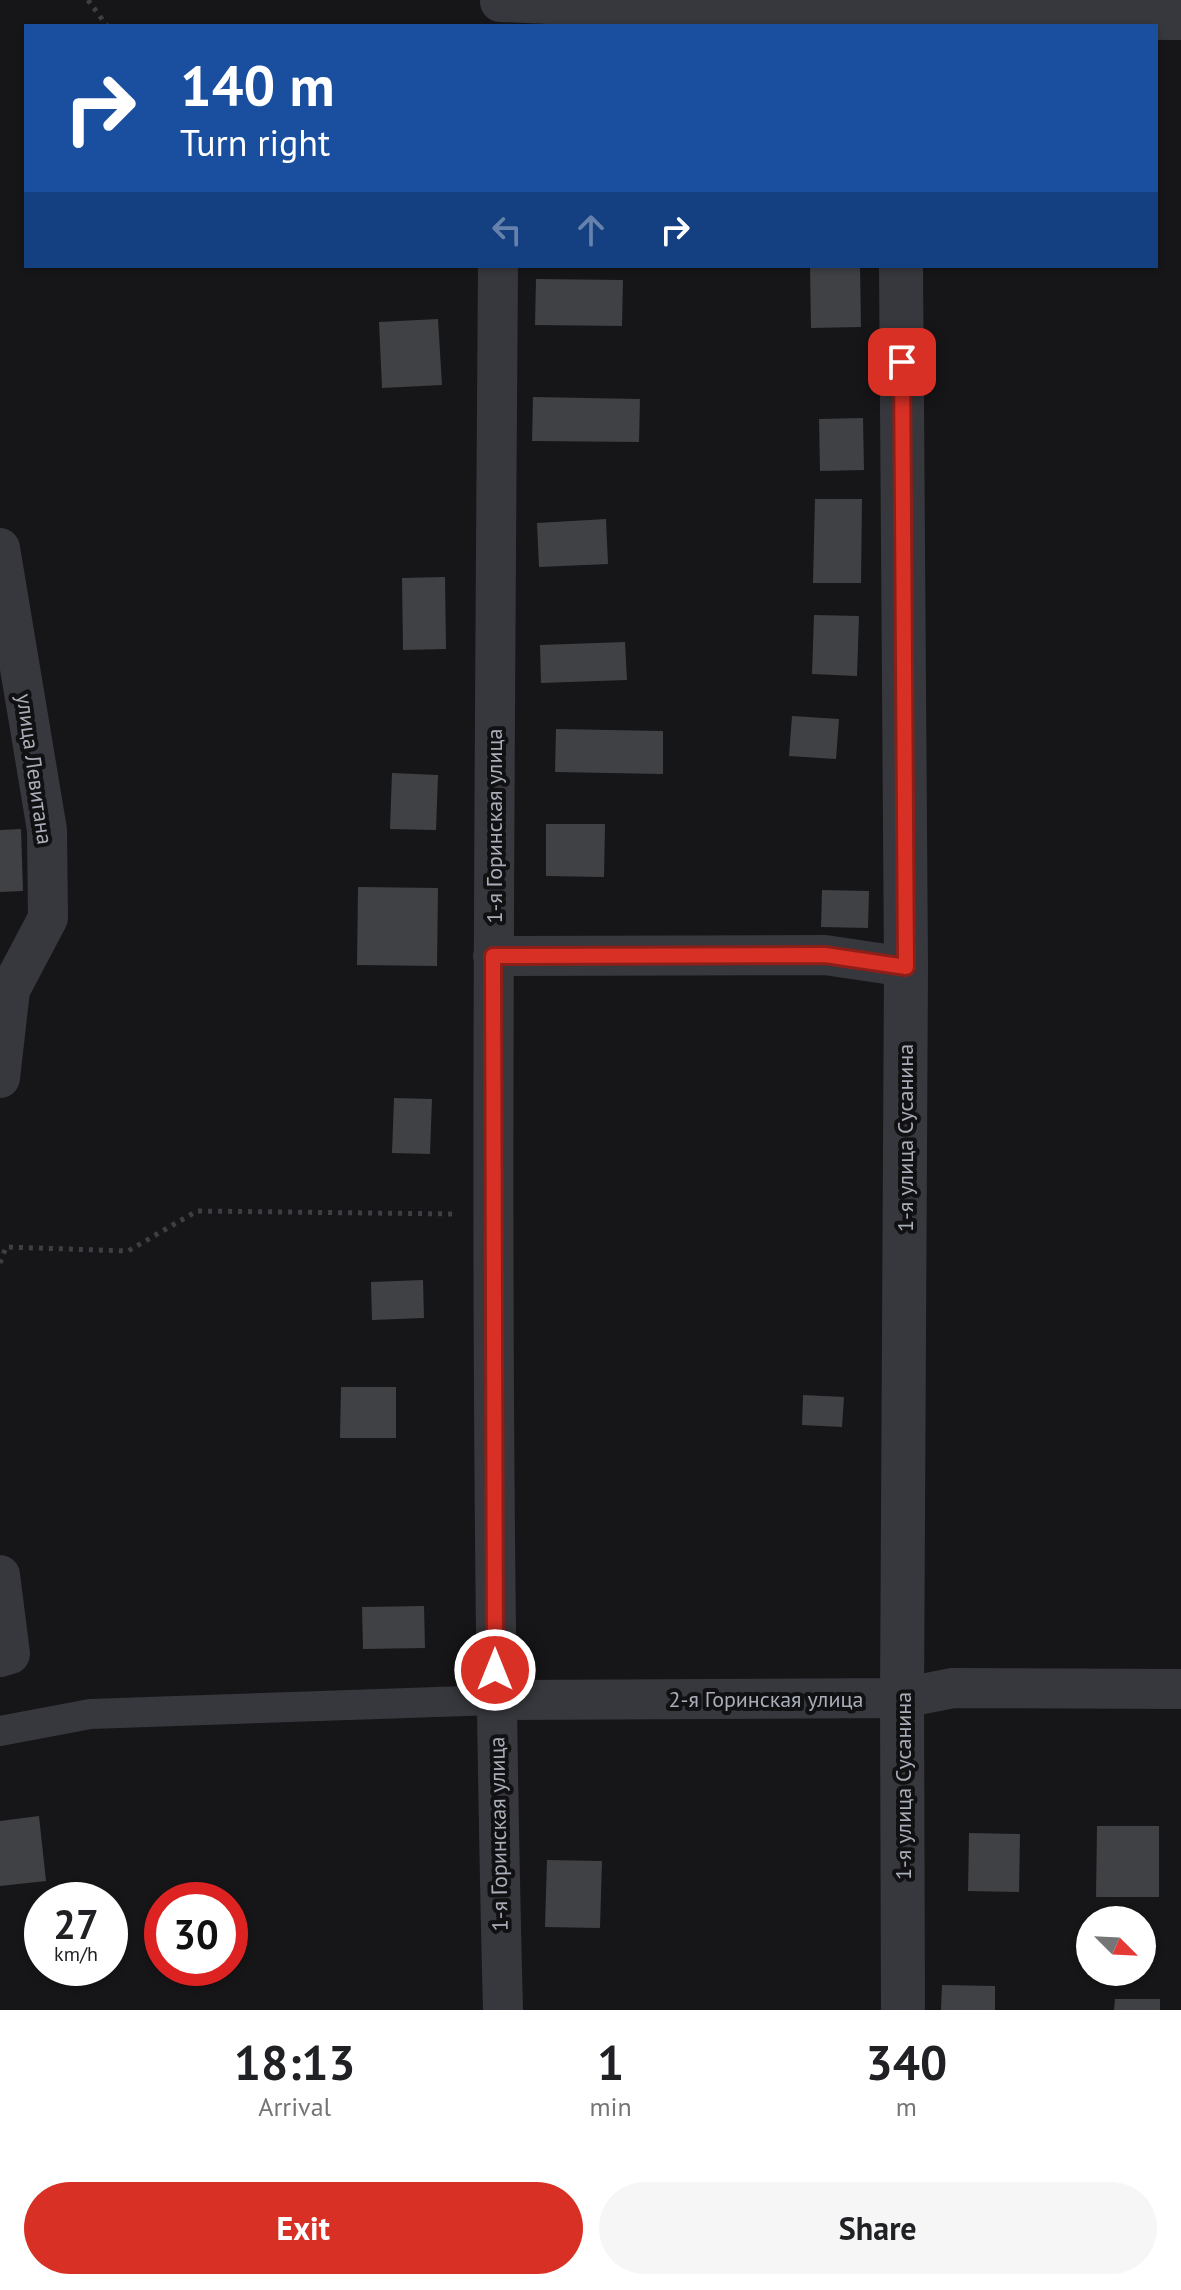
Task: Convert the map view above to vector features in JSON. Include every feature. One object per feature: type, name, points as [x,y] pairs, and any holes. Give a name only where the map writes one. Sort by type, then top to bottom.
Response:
[{"type":"street","points":[[500,9],[1181,20]]},
{"type":"street","name":"1-я Горинская улица","points":[[498,268],[493,956],[495,1700],[503,2010]]},
{"type":"street","name":"1-я улица Сусанина","points":[[901,268],[906,967],[903,2010]]},
{"type":"street","name":"улица Левитана","points":[[0,548],[47,830],[48,918],[5,990],[0,1078]]},
{"type":"street","points":[[493,956],[825,955],[906,967]]},
{"type":"street","points":[[0,1575],[5,1656]]},
{"type":"street","name":"2-я Горинская улица","points":[[495,1700],[902,1698],[953,1688],[1181,1689]]},
{"type":"street","points":[[0,1731],[90,1714],[495,1700]]},
{"type":"path","points":[[88,0],[106,24]]},
{"type":"path","points":[[0,1263],[6,1247],[128,1251],[197,1211],[494,1214]]},
{"type":"building","points":[[810,268],[860,268],[861,327],[811,328]]},
{"type":"building","points":[[536,279],[623,280],[622,326],[535,325]]},
{"type":"building","points":[[438,319],[442,385],[382,388],[379,322]]},
{"type":"building","points":[[533,397],[640,399],[639,442],[532,441]]},
{"type":"building","points":[[863,418],[864,470],[820,471],[819,419]]},
{"type":"building","points":[[815,499],[862,499],[861,583],[813,583]]},
{"type":"building","points":[[606,519],[608,564],[539,567],[537,523]]},
{"type":"building","points":[[445,577],[446,649],[403,650],[402,578]]},
{"type":"building","points":[[814,615],[859,616],[857,676],[812,674]]},
{"type":"building","points":[[625,642],[627,680],[541,683],[540,645]]},
{"type":"building","points":[[792,716],[839,719],[836,759],[789,756]]},
{"type":"building","points":[[556,729],[663,731],[663,774],[555,772]]},
{"type":"building","points":[[392,773],[438,775],[436,830],[390,829]]},
{"type":"building","points":[[546,824],[605,824],[604,877],[546,876]]},
{"type":"building","points":[[21,829],[23,891],[0,892],[0,830]]},
{"type":"building","points":[[358,887],[438,888],[437,966],[357,965]]},
{"type":"building","points":[[822,890],[869,891],[868,928],[821,927]]},
{"type":"building","points":[[394,1098],[432,1099],[430,1154],[392,1153]]},
{"type":"building","points":[[423,1280],[424,1318],[372,1320],[371,1282]]},
{"type":"building","points":[[341,1387],[396,1387],[396,1438],[340,1438]]},
{"type":"building","points":[[803,1395],[844,1397],[842,1427],[802,1425]]},
{"type":"building","points":[[424,1606],[425,1648],[363,1649],[362,1607]]},
{"type":"building","points":[[39,1816],[46,1881],[0,1886],[0,1821]]},
{"type":"building","points":[[1097,1826],[1159,1826],[1159,1897],[1096,1897]]},
{"type":"building","points":[[969,1833],[1020,1834],[1019,1892],[968,1891]]},
{"type":"building","points":[[547,1860],[602,1861],[600,1928],[545,1927]]},
{"type":"building","points":[[942,1985],[995,1986],[995,2010],[941,2010]]},
{"type":"building","points":[[1115,1999],[1160,1999],[1160,2010],[1114,2010]]},
{"type":"route","points":[[495,1670],[493,956],[825,955],[906,967],[902,362]]}]
